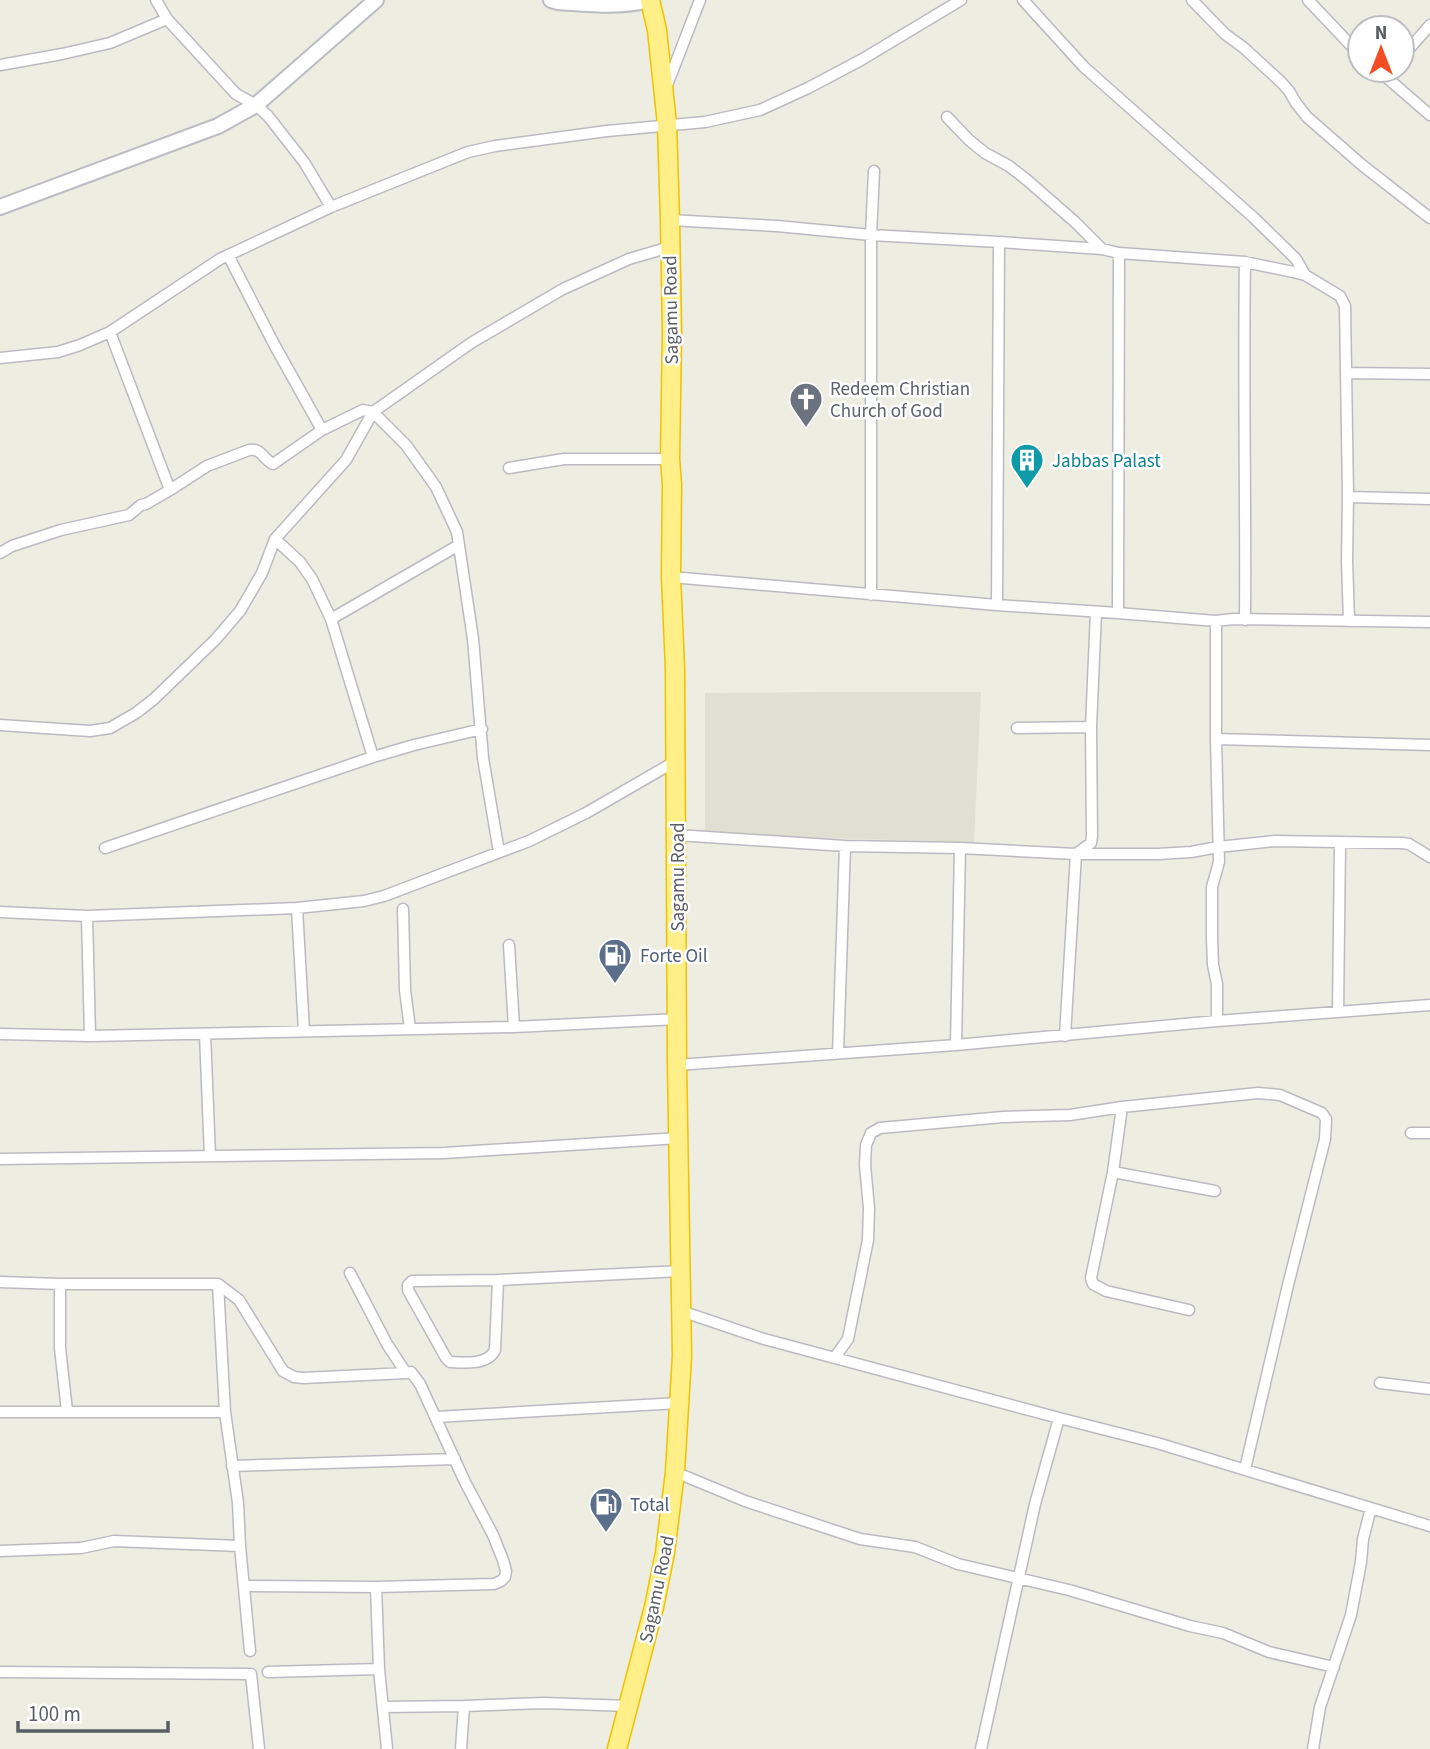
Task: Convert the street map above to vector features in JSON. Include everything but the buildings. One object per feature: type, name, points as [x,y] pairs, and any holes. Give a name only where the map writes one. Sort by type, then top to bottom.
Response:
[{"type":"highway","name":"Sagamu Road","points":[[618,1749],[665,1553],[675,1472],[682,1356],[675,668],[671,577],[670,220],[667,124],[657,30],[650,0]]},
{"type":"street","points":[[156,0],[167,19],[236,94],[256,104],[268,116],[304,162],[331,208]]},
{"type":"street","points":[[0,207],[218,126],[256,104],[376,0]]},
{"type":"street","points":[[551,0],[607,5],[629,5],[650,0]]},
{"type":"street","points":[[664,93],[700,0]]},
{"type":"street","points":[[0,358],[58,352],[110,332],[228,255],[331,208],[468,152],[506,144],[705,121],[760,110],[861,60],[961,0]]},
{"type":"street","points":[[1023,0],[1084,67],[1254,218],[1296,259],[1305,275]]},
{"type":"street","points":[[1192,0],[1225,34],[1281,82],[1307,117],[1362,165],[1430,218]]},
{"type":"street","points":[[1308,0],[1346,40]]},
{"type":"street","points":[[0,65],[110,43],[167,19]]},
{"type":"street","points":[[1416,41],[1430,25]]},
{"type":"street","points":[[1398,84],[1430,115]]},
{"type":"street","points":[[947,117],[985,153],[1027,180],[1102,249]]},
{"type":"street","points":[[871,595],[874,171]]},
{"type":"street","points":[[670,220],[1102,249],[1119,253],[1245,262],[1305,275],[1340,296],[1345,306],[1349,621]]},
{"type":"street","points":[[997,606],[999,242]]},
{"type":"street","points":[[0,725],[90,732],[110,728],[136,713],[216,639],[240,611],[262,573],[275,539],[346,460],[373,412],[471,343],[563,289],[629,258],[670,247]]},
{"type":"street","points":[[1118,612],[1119,253]]},
{"type":"street","points":[[228,255],[322,430]]},
{"type":"street","points":[[1245,262],[1245,620]]},
{"type":"street","points":[[110,332],[170,490]]},
{"type":"street","points":[[1346,373],[1430,374]]},
{"type":"street","points":[[0,553],[12,546],[61,530],[129,515],[207,466],[249,450],[260,452],[273,464],[322,430],[355,412],[373,412],[406,445],[436,487],[457,532],[473,639],[483,758],[499,852]]},
{"type":"street","points":[[509,468],[564,459],[670,459]]},
{"type":"street","points":[[1348,497],[1430,499]]},
{"type":"street","points":[[275,539],[300,562],[312,579],[331,618],[373,757]]},
{"type":"street","points":[[331,618],[459,545]]},
{"type":"street","points":[[671,577],[997,606],[1118,612],[1216,621],[1430,622]]},
{"type":"street","points":[[1076,854],[1091,843],[1091,727],[1096,612]]},
{"type":"street","points":[[1216,621],[1219,862],[1212,895],[1212,938],[1217,984],[1217,1021]]},
{"type":"street","points":[[1017,728],[1091,727]]},
{"type":"street","points":[[105,848],[373,757],[482,729]]},
{"type":"street","points":[[1216,739],[1430,745]]},
{"type":"street","points":[[0,912],[87,916],[297,908],[364,901],[384,896],[529,841],[586,813],[676,761]]},
{"type":"street","points":[[677,835],[845,846],[1076,854],[1191,852],[1275,841],[1402,843],[1409,844],[1430,857]]},
{"type":"street","points":[[1338,1012],[1340,843]]},
{"type":"street","points":[[838,1054],[845,846]]},
{"type":"street","points":[[956,1045],[960,848]]},
{"type":"street","points":[[1065,1036],[1076,854]]},
{"type":"street","points":[[297,908],[304,1031]]},
{"type":"street","points":[[403,909],[405,989],[410,1029]]},
{"type":"street","points":[[87,916],[90,1036]]},
{"type":"street","points":[[509,945],[514,1027]]},
{"type":"street","points":[[677,1065],[956,1045],[1430,1005]]},
{"type":"street","points":[[0,1034],[205,1034],[514,1027],[678,1019]]},
{"type":"street","points":[[205,1034],[210,1156]]},
{"type":"street","points":[[835,1357],[848,1339],[869,1240],[865,1165],[866,1145],[871,1133],[880,1128],[1003,1117],[1070,1115],[1215,1096],[1274,1094],[1322,1113],[1326,1119],[1325,1139],[1245,1469]]},
{"type":"street","points":[[1122,1107],[1113,1172],[1091,1278],[1093,1284],[1107,1291],[1189,1310]]},
{"type":"street","points":[[1412,1133],[1430,1133]]},
{"type":"street","points":[[0,1159],[444,1153],[679,1138]]},
{"type":"street","points":[[1113,1172],[1215,1191]]},
{"type":"street","points":[[498,1280],[495,1350],[492,1357],[485,1360],[450,1362],[408,1290],[412,1281],[498,1280],[681,1271]]},
{"type":"street","points":[[350,1273],[387,1344],[406,1373]]},
{"type":"street","points":[[0,1282],[218,1284],[239,1300],[288,1375],[303,1378],[411,1372],[416,1377],[493,1535],[503,1560],[505,1577],[494,1584],[245,1586]]},
{"type":"street","points":[[60,1284],[60,1348],[67,1411]]},
{"type":"street","points":[[218,1284],[225,1412],[238,1503],[250,1651]]},
{"type":"street","points":[[681,1311],[764,1339],[1157,1443],[1430,1526]]},
{"type":"street","points":[[848,1339],[854,1363]]},
{"type":"street","points":[[1380,1383],[1430,1389]]},
{"type":"street","points":[[436,1417],[679,1403]]},
{"type":"street","points":[[0,1412],[225,1412]]},
{"type":"street","points":[[981,1749],[1035,1504],[1059,1418]]},
{"type":"street","points":[[232,1466],[455,1460]]},
{"type":"street","points":[[675,1472],[745,1500],[860,1539],[915,1547],[958,1564],[1069,1590],[1190,1626],[1223,1633],[1269,1652],[1334,1667]]},
{"type":"street","points":[[1313,1749],[1320,1707],[1351,1615],[1363,1539],[1371,1508]]},
{"type":"street","points":[[0,1551],[80,1548],[114,1541],[240,1546]]},
{"type":"street","points":[[376,1587],[379,1669],[387,1749]]},
{"type":"street","points":[[268,1672],[379,1669]]},
{"type":"street","points":[[0,1672],[251,1674],[259,1749]]},
{"type":"street","points":[[383,1707],[544,1703],[629,1706]]},
{"type":"street","points":[[464,1706],[464,1749]]},
{"type":"shaded area","points":[[981,692],[974,842],[705,835],[705,693]]},
{"type":"place","name":"Redeem Christian Church of God","points":[[806,429]]},
{"type":"place","name":"Jabbas Palast","points":[[1027,490]]},
{"type":"place","name":"Forte Oil","points":[[615,985]]},
{"type":"place","name":"Total","points":[[606,1534]]}]
